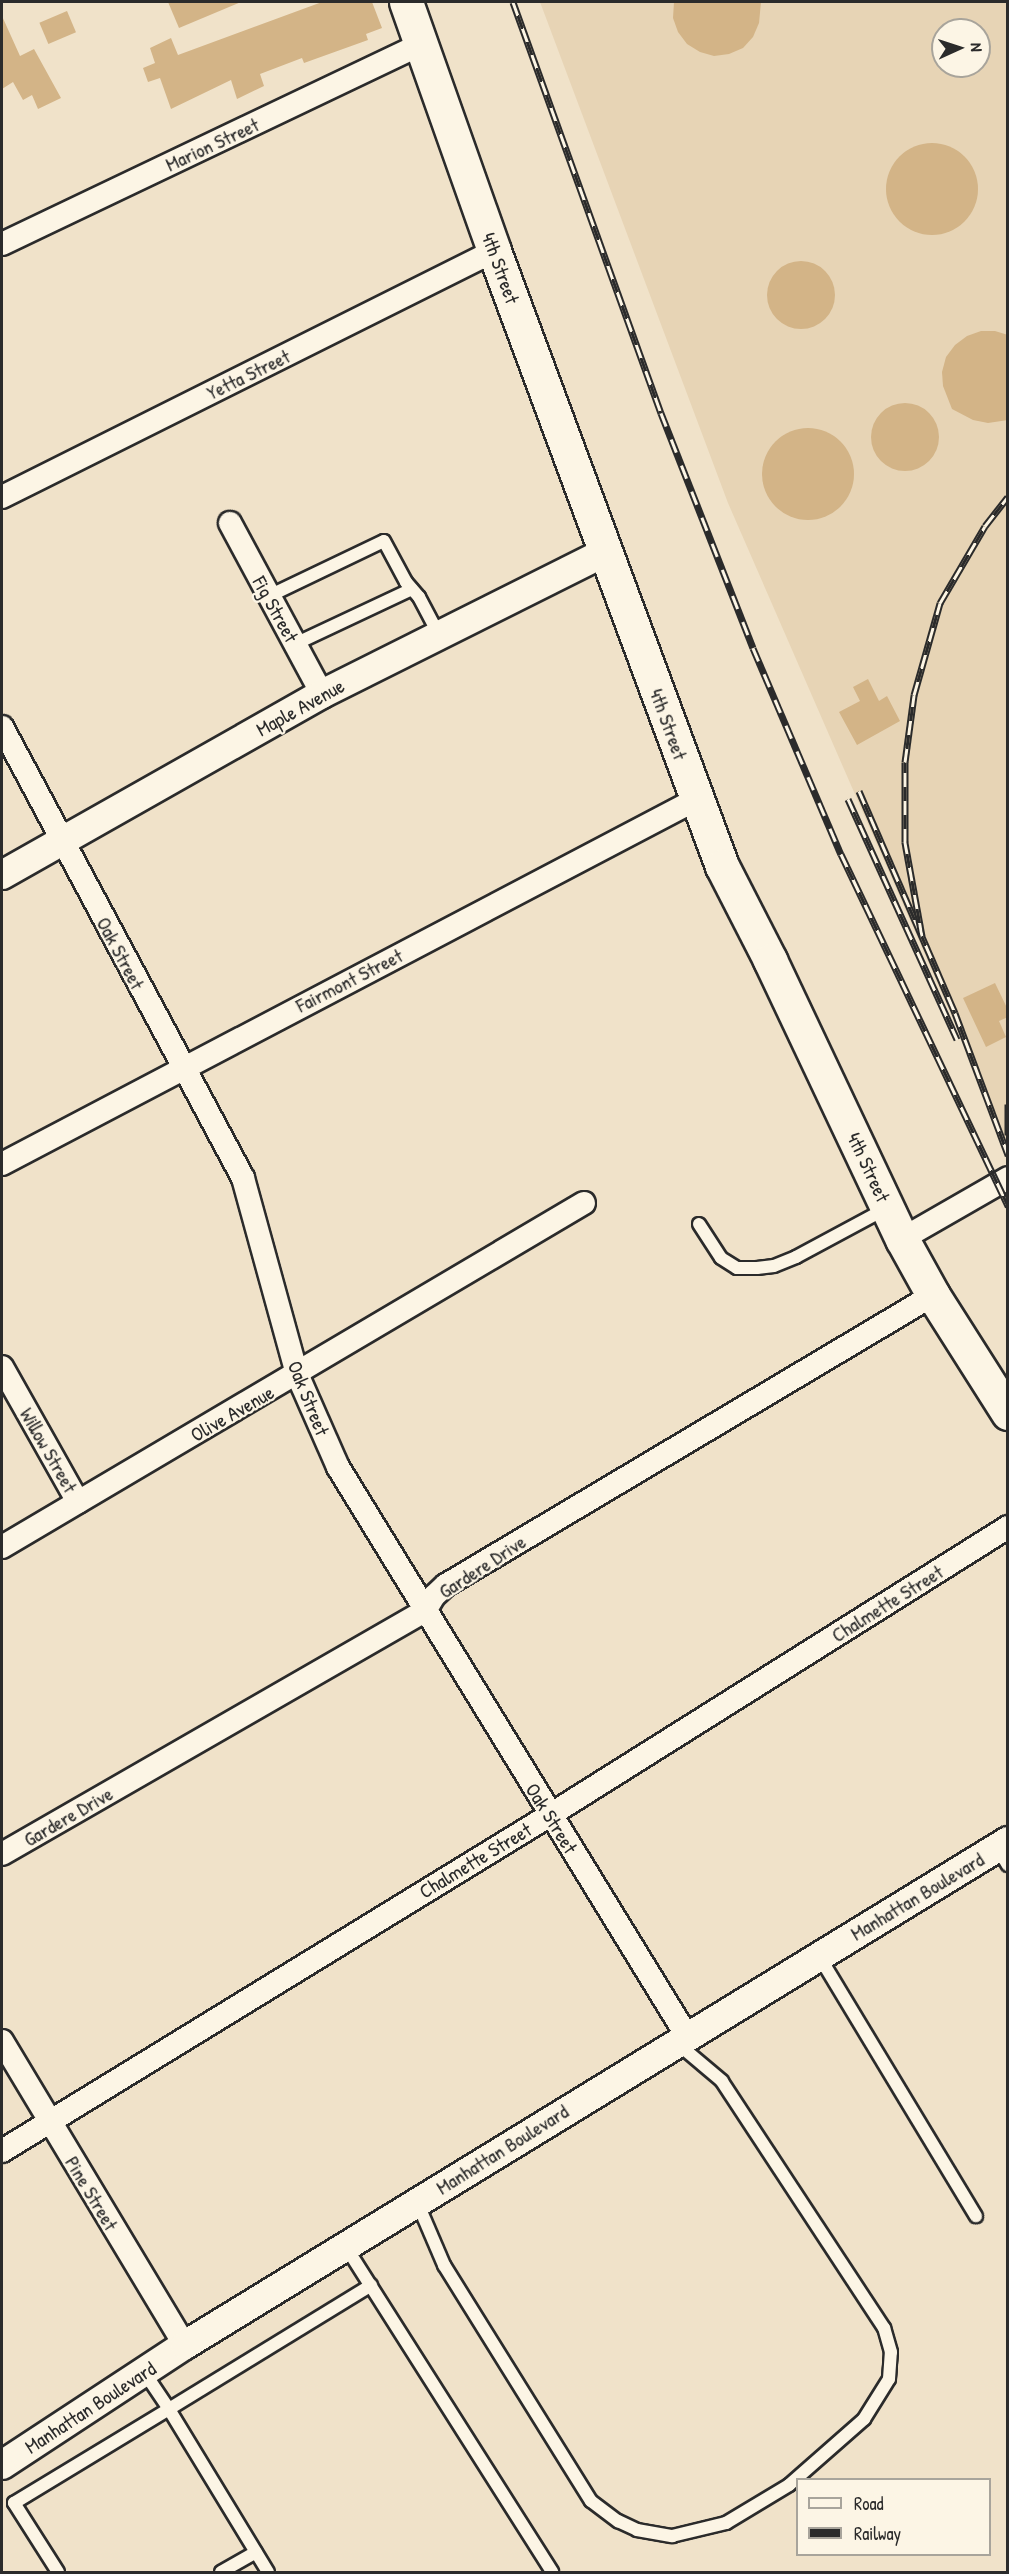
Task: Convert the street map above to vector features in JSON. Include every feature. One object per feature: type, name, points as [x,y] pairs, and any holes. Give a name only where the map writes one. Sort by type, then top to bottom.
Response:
[{"type":"main road","name":"4th Street","points":[[406,2],[494,251],[722,866],[770,960],[902,1239],[933,1295],[1008,1413]]},
{"type":"street","name":"Marion Street","points":[[2,244],[422,44]]},
{"type":"street","name":"Yetta Street","points":[[2,497],[494,251]]},
{"type":"street","name":"Fig Street","points":[[230,524],[322,694]]},
{"type":"street","name":"Maple Avenue","points":[[2,875],[322,694],[605,552]]},
{"type":"street","name":"Oak Street","points":[[2,727],[243,1178],[297,1374],[338,1467],[550,1815],[682,2039]]},
{"type":"street","name":"Fairmont Street","points":[[2,1164],[182,1067],[697,799]]},
{"type":"street","points":[[902,1239],[1008,1178]]},
{"type":"street","name":"Olive Avenue","points":[[2,1547],[297,1374],[321,1356],[584,1203]]},
{"type":"street","name":"Gardere Drive","points":[[2,1854],[425,1611],[434,1596],[446,1585],[933,1295]]},
{"type":"street","name":"Willow Street","points":[[2,1367],[78,1502]]},
{"type":"street","name":"Chalmette Street","points":[[2,2151],[550,1815],[1008,1527]]},
{"type":"street","name":"Manhattan Boulevard","points":[[2,2465],[185,2344],[819,1955],[1004,1851]]},
{"type":"street","name":"Pine Street","points":[[2,2041],[185,2344]]},
{"type":"lane","points":[[269,596],[384,541],[419,597],[439,635]]},
{"type":"lane","points":[[295,644],[412,589]]},
{"type":"lane","points":[[699,1224],[721,1258],[737,1268],[757,1269],[774,1266],[796,1257],[888,1208]]},
{"type":"lane","points":[[819,1955],[975,2216]]},
{"type":"lane","points":[[682,2039],[722,2081],[884,2328],[891,2352],[889,2379],[864,2419],[797,2478]]},
{"type":"lane","points":[[417,2202],[444,2265],[591,2501],[618,2522],[637,2530],[672,2536],[726,2523],[796,2479]]},
{"type":"lane","points":[[345,2246],[552,2572]]},
{"type":"lane","points":[[58,2572],[14,2503],[371,2285]]},
{"type":"lane","points":[[144,2372],[268,2572]]},
{"type":"lane","points":[[221,2572],[256,2552]]},
{"type":"shaded area","points":[[540,2],[1007,2],[1007,1143],[728,503]]},
{"type":"building","points":[[168,2],[241,2],[179,28]]},
{"type":"building","points":[[322,2],[372,2],[382,28],[366,34],[368,40],[304,63],[302,58],[260,74],[264,86],[237,99],[231,80],[171,109],[160,78],[148,82],[143,68],[155,63],[150,48],[171,38],[178,55]]},
{"type":"building","points":[[674,2],[761,2],[759,23],[753,37],[743,48],[729,54],[714,56],[700,52],[687,44],[678,32],[673,18]]},
{"type":"building","points":[[67,11],[76,32],[48,44],[39,23]]},
{"type":"building","points":[[2,16],[20,56],[34,49],[61,98],[38,109],[32,95],[23,100],[13,82],[2,89]]},
{"type":"building","points":[[932,143],[950,146],[965,156],[975,171],[978,189],[975,207],[965,222],[950,232],[932,235],[914,232],[899,222],[889,207],[886,189],[889,171],[899,156],[914,146]]},
{"type":"building","points":[[801,261],[814,264],[825,271],[832,282],[835,295],[832,308],[825,319],[814,326],[801,329],[788,326],[777,319],[770,308],[767,295],[770,282],[777,271],[788,264]]},
{"type":"building","points":[[981,331],[995,331],[1008,335],[1008,420],[988,423],[973,420],[952,409],[943,386],[942,372],[946,357],[955,345],[967,336]]},
{"type":"building","points":[[898,403],[912,403],[924,408],[934,418],[939,437],[934,456],[924,466],[912,471],[898,471],[886,466],[876,456],[871,444],[871,430],[876,418],[886,408]]},
{"type":"building","points":[[808,428],[826,431],[841,441],[851,456],[854,474],[851,492],[841,507],[826,517],[808,520],[790,517],[775,507],[765,492],[762,474],[765,456],[775,441],[790,431]]},
{"type":"building","points":[[868,679],[879,701],[887,696],[900,721],[857,745],[839,712],[860,701],[853,687]]},
{"type":"building","points":[[995,983],[1008,1010],[1008,1017],[999,1021],[1006,1037],[986,1047],[963,998]]},
{"type":"railway","points":[[513,2],[661,413],[753,648],[841,854],[1008,1206]]},
{"type":"railway","points":[[922,936],[905,842],[905,762],[914,695],[940,603],[985,526],[1008,497]]},
{"type":"railway","points":[[859,791],[955,1013],[1008,1155]]},
{"type":"railway","points":[[848,799],[957,1039]]},
{"type":"railway","points":[[1008,1104],[1008,1135]]}]
